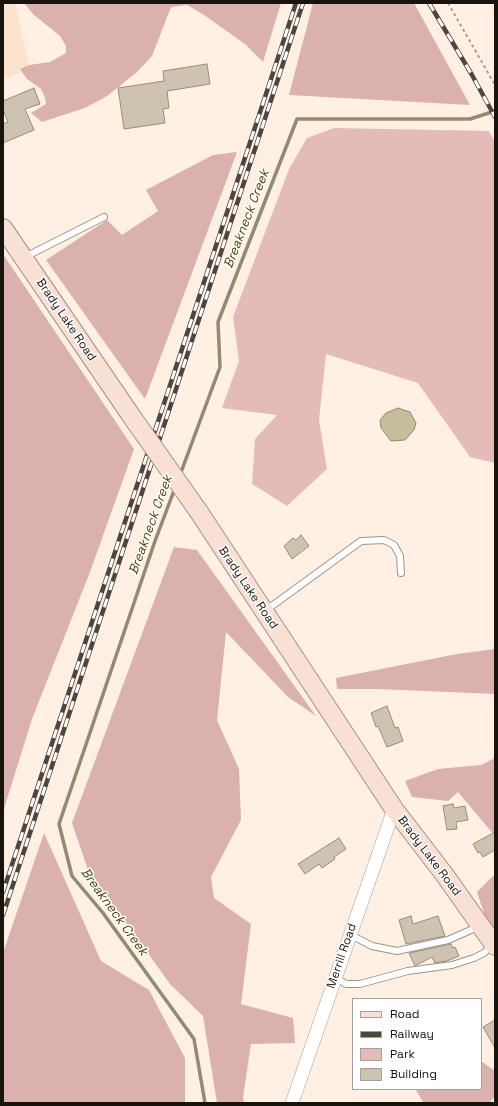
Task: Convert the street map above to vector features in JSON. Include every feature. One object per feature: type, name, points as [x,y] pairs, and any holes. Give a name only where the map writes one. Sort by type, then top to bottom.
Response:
[{"type":"street","name":"Brady Lake Road","points":[[5,234],[23,257],[199,512],[394,809],[481,925],[494,945]]},
{"type":"street","name":"Merrill Road","points":[[292,1103],[334,977],[394,809]]},
{"type":"lane","points":[[23,257],[104,217]]},
{"type":"lane","points":[[264,612],[361,541],[384,540],[394,545],[400,556],[401,573]]},
{"type":"lane","points":[[349,934],[372,946],[397,951],[448,940],[481,925]]},
{"type":"lane","points":[[334,977],[346,984],[360,984],[408,971],[447,966],[474,958],[484,953],[494,945]]},
{"type":"path","points":[[448,3],[495,85]]},
{"type":"shaded area","points":[[3,3],[15,3],[30,69],[3,79]]},
{"type":"shaded area","points":[[24,3],[281,3],[263,62],[245,44],[204,15],[187,5],[171,7],[152,56],[137,72],[107,96],[85,108],[42,122],[31,113],[46,104],[45,98],[41,89],[27,79],[20,69],[29,65],[50,62],[66,53],[66,46],[60,36],[34,15]]},
{"type":"shaded area","points":[[313,3],[414,3],[470,105],[289,95]]},
{"type":"shaded area","points":[[237,152],[145,399],[46,260],[107,220],[122,235],[158,211],[146,190],[213,155]]},
{"type":"shaded area","points":[[3,254],[134,449],[90,572],[32,719],[3,812]]},
{"type":"shaded area","points":[[398,408],[410,412],[416,423],[414,430],[405,440],[391,441],[381,428],[380,420],[386,413]]},
{"type":"shaded area","points":[[174,547],[197,550],[316,716],[288,697],[226,632],[217,720],[239,769],[241,820],[211,877],[214,898],[251,924],[241,1004],[293,1018],[295,1043],[251,1044],[243,1097],[244,1103],[217,1103],[203,1016],[170,984],[88,870],[72,823]]},
{"type":"shaded area","points":[[495,649],[495,694],[378,689],[337,689],[336,678],[457,654]]},
{"type":"shaded area","points":[[495,758],[495,836],[458,792],[448,801],[412,797],[405,781],[438,769],[481,765]]},
{"type":"shaded area","points":[[44,833],[101,961],[149,990],[185,1058],[185,1103],[3,1103],[3,953]]},
{"type":"shaded area","points":[[495,874],[495,928],[488,925],[477,892]]},
{"type":"shaded area","points":[[482,1062],[495,1071],[495,1096],[489,1103],[424,1103],[416,1090],[482,1090]]},
{"type":"green space","points":[[334,128],[489,131],[495,142],[495,463],[470,457],[418,383],[326,354],[319,420],[327,469],[287,506],[252,484],[255,439],[277,415],[222,408],[239,361],[233,317],[289,169],[307,138]]},
{"type":"building","points":[[207,64],[210,84],[167,91],[169,108],[163,109],[165,123],[124,129],[118,88],[164,81],[163,71]]},
{"type":"building","points":[[34,88],[40,104],[25,109],[34,130],[3,143],[3,124],[8,122],[3,110],[3,101]]},
{"type":"building","points":[[301,535],[309,546],[292,559],[284,546],[293,538],[296,540]]},
{"type":"building","points":[[387,706],[395,728],[398,727],[403,741],[387,747],[378,726],[376,727],[371,713]]},
{"type":"building","points":[[453,804],[454,808],[465,806],[468,820],[456,822],[457,829],[447,830],[443,806]]},
{"type":"building","points":[[495,832],[495,850],[483,857],[480,852],[478,853],[473,844]]},
{"type":"building","points":[[339,838],[346,849],[322,868],[319,864],[305,874],[298,864]]},
{"type":"building","points":[[411,916],[413,924],[438,916],[445,936],[406,944],[399,920]]},
{"type":"building","points":[[451,944],[453,948],[455,947],[459,956],[447,961],[435,963],[432,957],[415,966],[409,953]]},
{"type":"building","points":[[495,1020],[495,1048],[483,1027]]},
{"type":"waterway","name":"Breakneck Creek","points":[[180,475],[220,367],[218,322],[297,119],[470,119],[495,111]]},
{"type":"waterway","name":"Breakneck Creek","points":[[175,488],[155,541],[59,824],[72,876],[103,913],[194,1039],[205,1103]]},
{"type":"railway","points":[[3,892],[296,3]]},
{"type":"railway","points":[[3,915],[303,3]]},
{"type":"railway","points":[[429,3],[495,117]]}]
